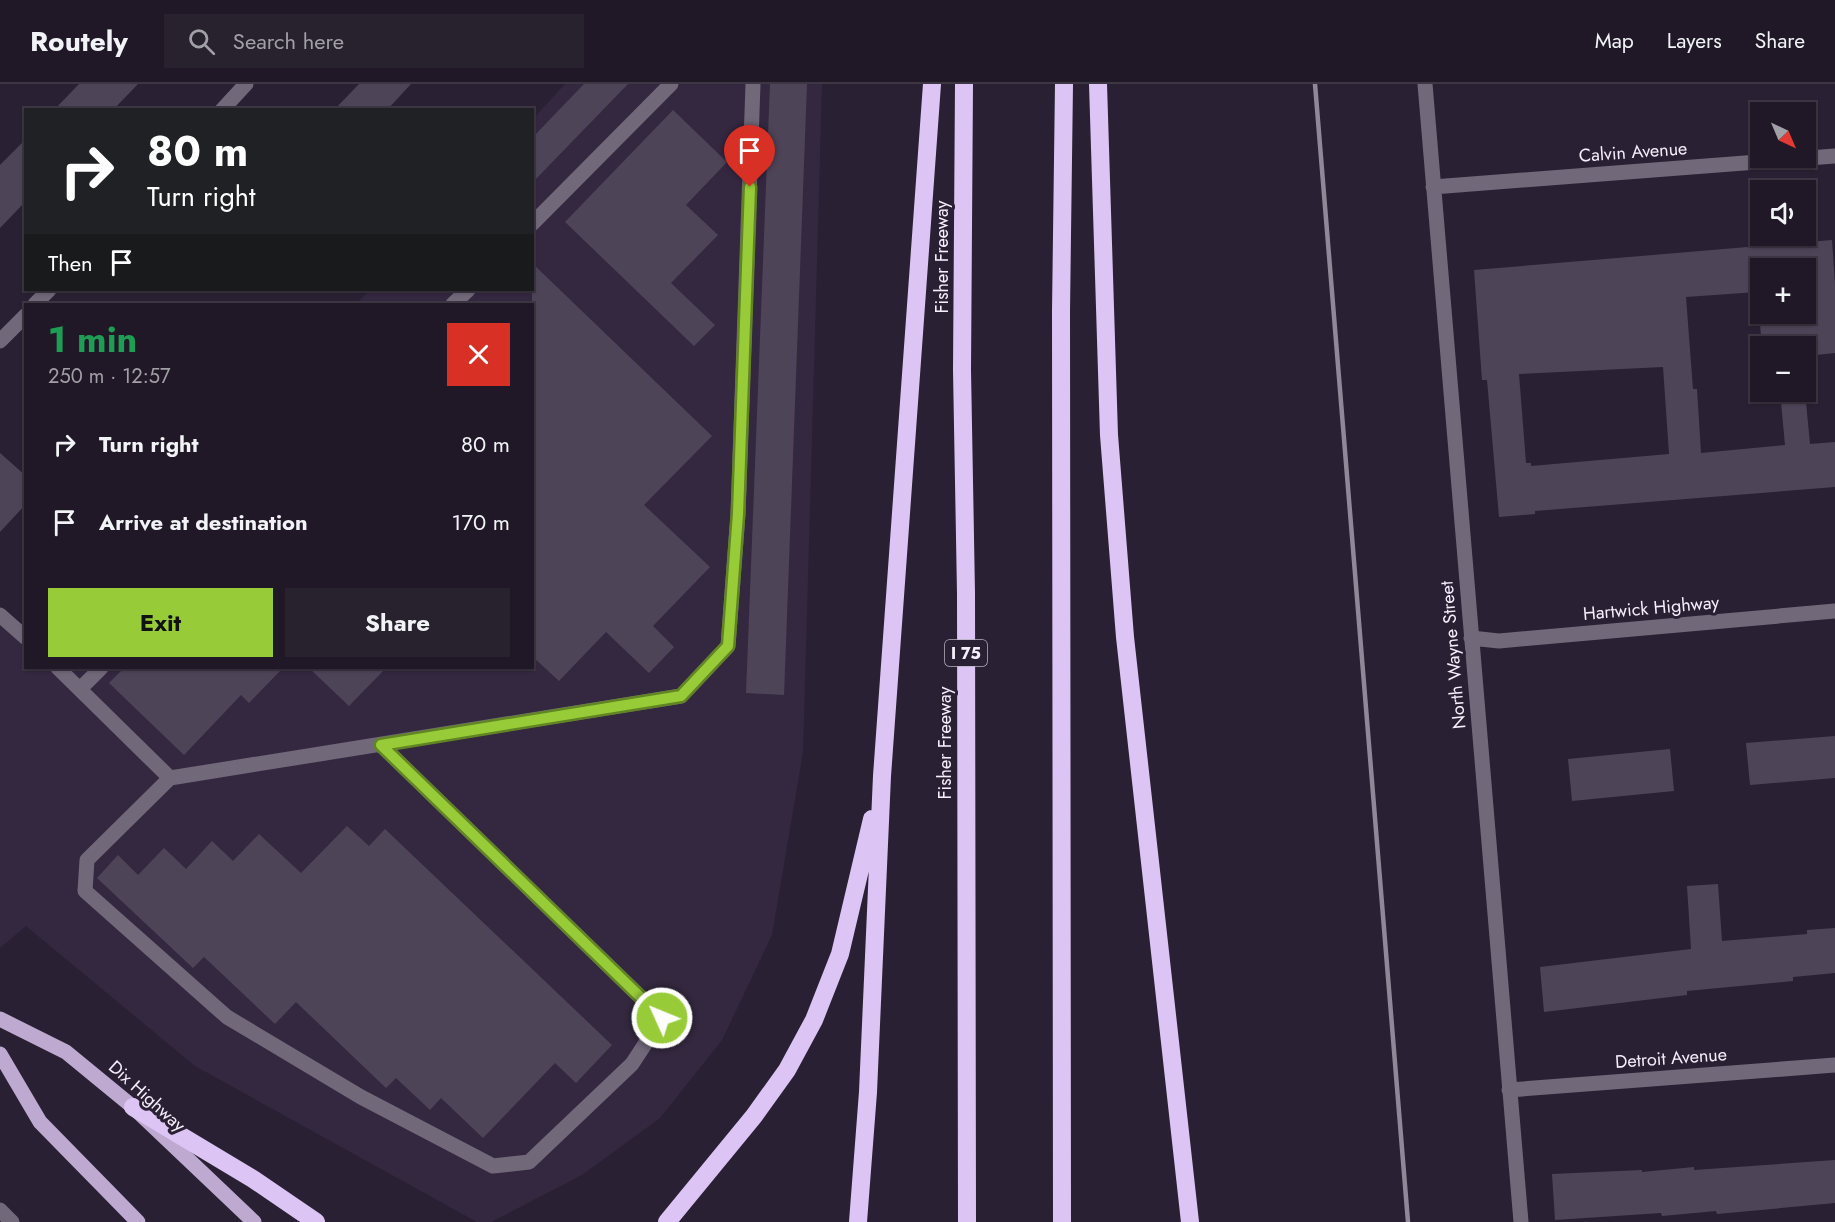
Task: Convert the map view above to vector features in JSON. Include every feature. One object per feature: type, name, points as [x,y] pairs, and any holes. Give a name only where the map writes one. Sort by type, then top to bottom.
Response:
[{"type":"highway","points":[[858,1222],[868,1092],[882,776],[932,84]]},
{"type":"highway","name":"Fisher Freeway","points":[[964,84],[962,370],[966,593],[967,1222]]},
{"type":"highway","points":[[1062,1222],[1061,371],[1064,84]]},
{"type":"highway","points":[[1098,84],[1112,471],[1125,637],[1190,1222]]},
{"type":"highway","points":[[667,1222],[754,1116],[787,1070],[814,1020],[840,954],[882,776]]},
{"type":"highway","points":[[133,1107],[253,1179],[316,1222]]},
{"type":"main road","name":"Dix Highway","points":[[0,1019],[66,1052],[133,1107],[254,1222]]},
{"type":"main road","points":[[0,1054],[40,1122],[138,1222]]},
{"type":"street","points":[[224,108],[246,84]]},
{"type":"street","points":[[534,222],[671,84]]},
{"type":"street","points":[[381,745],[662,1018],[632,1064],[529,1162],[493,1166],[362,1096],[227,1017],[85,891],[87,860],[170,778],[681,696],[728,646],[738,514],[753,84]]},
{"type":"street","name":"North Wayne Street","points":[[1425,84],[1521,1222]]},
{"type":"street","name":"Calvin Avenue","points":[[1433,187],[1835,156]]},
{"type":"street","points":[[36,303],[48,291]]},
{"type":"street","points":[[454,303],[467,291]]},
{"type":"street","points":[[0,341],[24,317]]},
{"type":"street","name":"Hartwick Highway","points":[[1471,638],[1499,641],[1835,611]]},
{"type":"street","points":[[0,615],[24,636]]},
{"type":"street","points":[[58,669],[170,778]]},
{"type":"street","points":[[80,689],[100,669]]},
{"type":"street","name":"Detroit Avenue","points":[[1509,1090],[1835,1065]]},
{"type":"street","points":[[0,1210],[12,1222]]},
{"type":"shaded area","points":[[565,84],[822,84],[803,752],[772,935],[722,1040],[660,1118],[582,1175],[491,1222],[477,1222],[195,1066],[26,926],[0,948],[0,619],[24,640],[24,669],[534,669],[534,303],[357,303],[369,291],[534,291],[534,118]]},
{"type":"building","points":[[79,84],[138,84],[115,108],[56,108]]},
{"type":"building","points":[[359,84],[411,84],[389,108],[336,108]]},
{"type":"building","points":[[584,84],[628,84],[534,181],[534,136]]},
{"type":"building","points":[[770,84],[807,84],[784,695],[746,693]]},
{"type":"building","points":[[673,110],[727,162],[686,205],[718,235],[671,283],[715,325],[694,346],[565,222]]},
{"type":"building","points":[[24,141],[24,203],[0,228],[0,165]]},
{"type":"building","points":[[1832,240],[1835,284],[1835,353],[1816,355],[1816,336],[1761,336],[1760,324],[1816,324],[1816,258],[1750,258],[1750,292],[1686,297],[1693,389],[1697,389],[1701,453],[1785,445],[1781,402],[1806,402],[1810,444],[1835,442],[1835,487],[1535,511],[1535,514],[1499,517],[1487,380],[1482,380],[1474,270],[1760,246],[1816,246],[1816,241]],"holes":[[[1663,367],[1669,454],[1531,466],[1531,463],[1526,463],[1519,374]]]},
{"type":"building","points":[[534,265],[712,436],[644,505],[710,567],[653,626],[674,647],[649,673],[606,632],[559,681],[534,658],[534,303],[532,303]]},
{"type":"building","points":[[0,453],[24,474],[24,506],[0,532]]},
{"type":"building","points":[[123,669],[282,669],[249,703],[241,695],[184,755],[109,683]]},
{"type":"building","points":[[310,669],[385,669],[349,706]]},
{"type":"building","points":[[1835,736],[1835,778],[1750,785],[1746,743]]},
{"type":"building","points":[[1670,749],[1674,791],[1572,801],[1568,759]]},
{"type":"building","points":[[347,826],[369,846],[385,829],[612,1045],[576,1083],[555,1063],[483,1138],[441,1098],[430,1110],[396,1078],[386,1088],[296,1002],[275,1024],[204,957],[193,968],[97,878],[118,855],[138,875],[164,848],[186,869],[212,841],[233,861],[259,834],[301,873]]},
{"type":"building","points":[[1718,884],[1722,941],[1807,934],[1807,930],[1835,928],[1835,973],[1793,977],[1793,981],[1687,991],[1687,995],[1544,1012],[1540,967],[1691,949],[1687,886]]},
{"type":"building","points":[[1835,1160],[1835,1203],[1717,1214],[1716,1211],[1662,1216],[1661,1213],[1555,1220],[1552,1174],[1642,1170],[1642,1172],[1694,1167],[1694,1170]]},
{"type":"railway","points":[[1315,84],[1408,1222]]},
{"type":"route","points":[[662,1018],[381,745],[681,696],[728,646],[738,514],[750,187]]}]
